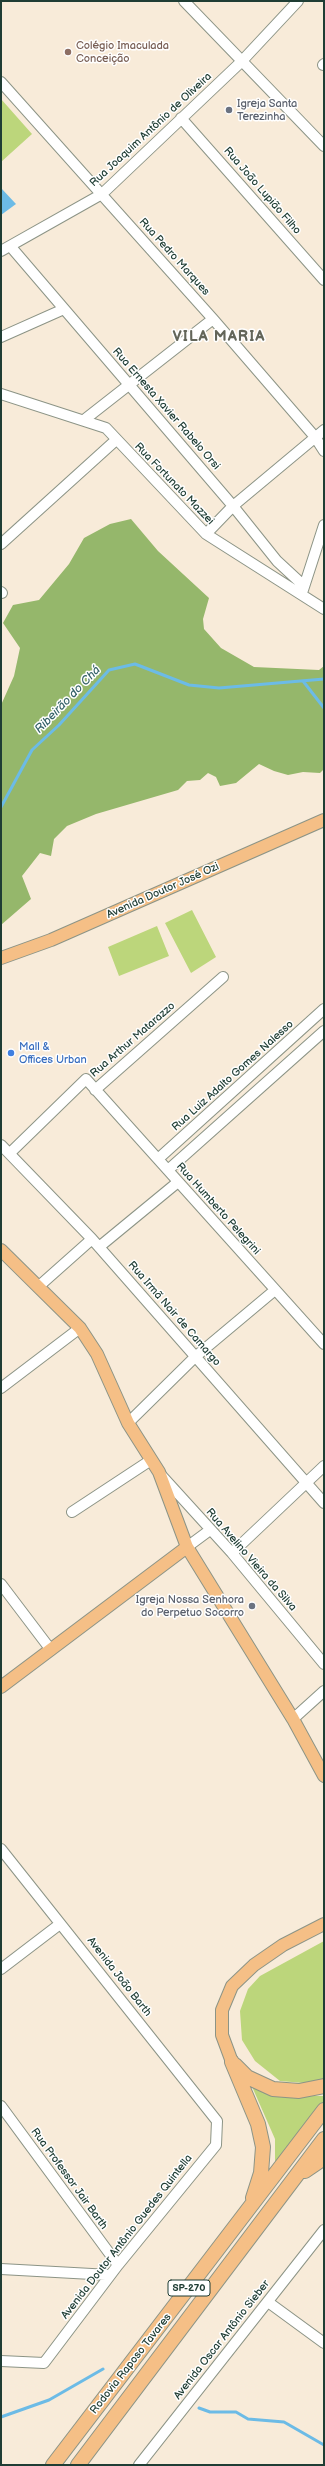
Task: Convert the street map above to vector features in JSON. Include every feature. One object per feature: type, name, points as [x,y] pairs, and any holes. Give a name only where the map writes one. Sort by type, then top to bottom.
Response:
[{"type":"highway","points":[[232,2062],[247,2076],[273,2089],[299,2091],[324,2086]]},
{"type":"highway","points":[[232,2062],[258,2124],[263,2147],[261,2173],[250,2208]]},
{"type":"highway","name":"Rodovia Raposo Tavares","points":[[53,2465],[324,2110]]},
{"type":"highway","name":"Rodovia Raposo Tavares","points":[[78,2465],[324,2139]]},
{"type":"highway","points":[[293,2180],[324,2158]]},
{"type":"main road","name":"Avenida Doutor José Ozi","points":[[1,958],[51,940],[324,820]]},
{"type":"main road","points":[[1,1250],[80,1328],[97,1354],[128,1423],[159,1472],[187,1547],[294,1719],[324,1776]]},
{"type":"main road","points":[[1,1687],[187,1547]]},
{"type":"main road","points":[[232,2062],[222,2035],[222,2010],[232,1986],[254,1965],[283,1945],[324,1924]]},
{"type":"street","points":[[184,1],[241,62],[324,146]]},
{"type":"street","name":"Rua Joaquim Antônio de Oliveira","points":[[1,251],[11,247],[102,194],[241,62],[298,1]]},
{"type":"street","name":"Rua Pedro Marques","points":[[1,82],[213,319],[315,437],[324,451]]},
{"type":"street","name":"Rua João Lupião Filho","points":[[181,118],[324,280]]},
{"type":"street","name":"Rua Ernesta Xavier Rabelo Orsi","points":[[11,247],[303,590]]},
{"type":"street","points":[[1,337],[64,309]]},
{"type":"street","points":[[84,420],[213,319]]},
{"type":"street","name":"Rua Fortunato Mazzei","points":[[1,394],[106,428],[206,534],[303,590],[324,609]]},
{"type":"street","points":[[206,534],[233,506],[324,430]]},
{"type":"street","points":[[1,544],[116,440]]},
{"type":"street","points":[[303,590],[324,525]]},
{"type":"street","name":"Rua Arthur Matarazzo","points":[[10,1153],[86,1079],[95,1090],[223,976]]},
{"type":"street","name":"Rua Luiz Adalto Gomes Nalesso","points":[[158,1159],[324,1010]]},
{"type":"street","points":[[168,1170],[324,1031]]},
{"type":"street","points":[[288,1043],[298,1054]]},
{"type":"street","name":"Rua Humberto Pelegrini","points":[[95,1090],[324,1344]]},
{"type":"street","points":[[224,1099],[235,1110]]},
{"type":"street","name":"Rua Irmã Nair de Camargo","points":[[1,1145],[92,1239],[324,1503]]},
{"type":"street","points":[[99,1247],[178,1182]]},
{"type":"street","points":[[38,1287],[92,1239]]},
{"type":"street","points":[[128,1423],[195,1357],[275,1290]]},
{"type":"street","points":[[1,1388],[80,1328]]},
{"type":"street","points":[[72,1512],[151,1460]]},
{"type":"street","points":[[232,1553],[324,1466]]},
{"type":"street","name":"Rua Avelino Vieira da Silva","points":[[159,1472],[232,1553],[324,1664]]},
{"type":"street","points":[[187,1547],[210,1530]]},
{"type":"street","points":[[1,1584],[51,1650]]},
{"type":"street","points":[[294,1719],[324,1691]]},
{"type":"street","name":"Avenida João Barth","points":[[1,1849],[217,2121]]},
{"type":"street","points":[[1,1969],[60,1924]]},
{"type":"street","name":"Rua Professor Jair Barth","points":[[1,2106],[118,2265]]},
{"type":"street","name":"Avenida Doutor Antônio Guedes Quintella","points":[[1,2361],[44,2363],[110,2275],[216,2145],[217,2121]]},
{"type":"street","name":"Avenida Oscar Antônio Sieber","points":[[139,2465],[324,2230]]},
{"type":"street","points":[[1,2269],[110,2275]]},
{"type":"street","points":[[268,2302],[324,2343]]},
{"type":"green space","points":[[1,99],[32,134],[1,162]]},
{"type":"green space","points":[[131,519],[158,551],[209,598],[203,619],[204,629],[221,648],[254,667],[319,670],[324,666],[324,769],[320,773],[303,772],[288,775],[274,771],[259,764],[236,783],[220,786],[216,777],[208,773],[200,780],[187,781],[178,790],[96,814],[67,826],[54,839],[51,856],[40,853],[22,876],[31,899],[1,925],[1,705],[14,676],[20,648],[3,623],[13,605],[39,600],[69,564],[84,538],[110,524]]},
{"type":"green space","points":[[192,910],[216,957],[191,973],[165,923]]},
{"type":"green space","points":[[157,926],[169,956],[119,976],[108,947]]},
{"type":"green space","points":[[324,1941],[324,2080],[304,2083],[280,2081],[255,2061],[242,2040],[240,2011],[248,1989],[260,1976]]},
{"type":"green space","points":[[250,2082],[277,2095],[324,2096],[324,2109],[275,2163],[275,2139]]},
{"type":"water","points":[[1,188],[16,204],[1,215]]},
{"type":"waterway","name":"Ribeirão do Chá","points":[[1,807],[32,750],[59,725],[109,670],[135,664],[189,685],[219,688],[324,679]]},
{"type":"waterway","points":[[303,681],[324,708]]},
{"type":"waterway","points":[[1,2417],[49,2400],[103,2369]]},
{"type":"waterway","points":[[199,2408],[210,2412],[236,2412],[248,2419],[284,2422],[324,2445]]},
{"type":"place","name":"Colégio Imaculada Conceição","points":[[68,52]]},
{"type":"place","name":"Igreja Santa Terezinha","points":[[229,110]]},
{"type":"place","name":"Mall & Offices Urban","points":[[11,1053]]},
{"type":"place","name":"Igreja Nossa Senhora do Perpetuo Socorro","points":[[252,1606]]},
{"type":"district","name":"VILA MARIA","points":[[219,337]]}]
